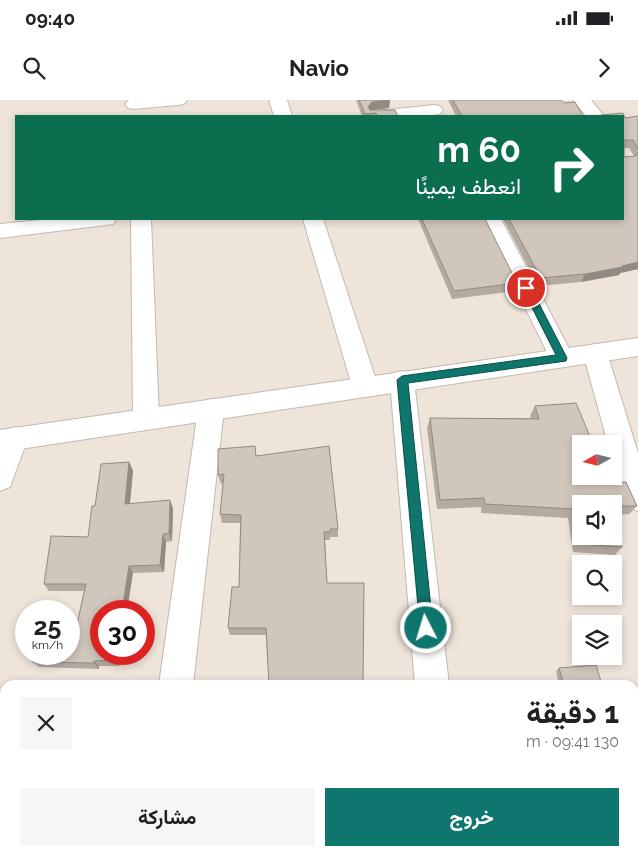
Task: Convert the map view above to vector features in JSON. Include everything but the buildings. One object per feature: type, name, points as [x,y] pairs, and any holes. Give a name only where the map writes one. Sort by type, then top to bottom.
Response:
[{"type":"street","points":[[134,107],[178,100]]},
{"type":"street","points":[[278,100],[283,115]]},
{"type":"street","points":[[582,100],[594,115]]},
{"type":"street","points":[[386,115],[433,109]]},
{"type":"street","points":[[0,231],[97,220]]},
{"type":"street","points":[[141,220],[146,419]]},
{"type":"street","points":[[313,220],[364,386]]},
{"type":"street","points":[[492,220],[562,358]]},
{"type":"street","points":[[0,480],[7,440],[402,380],[638,347]]},
{"type":"street","points":[[596,353],[638,499]]},
{"type":"street","points":[[402,380],[432,680]]},
{"type":"street","points":[[177,680],[212,410]]},
{"type":"route","points":[[426,628],[402,380],[562,358],[526,288]]}]
